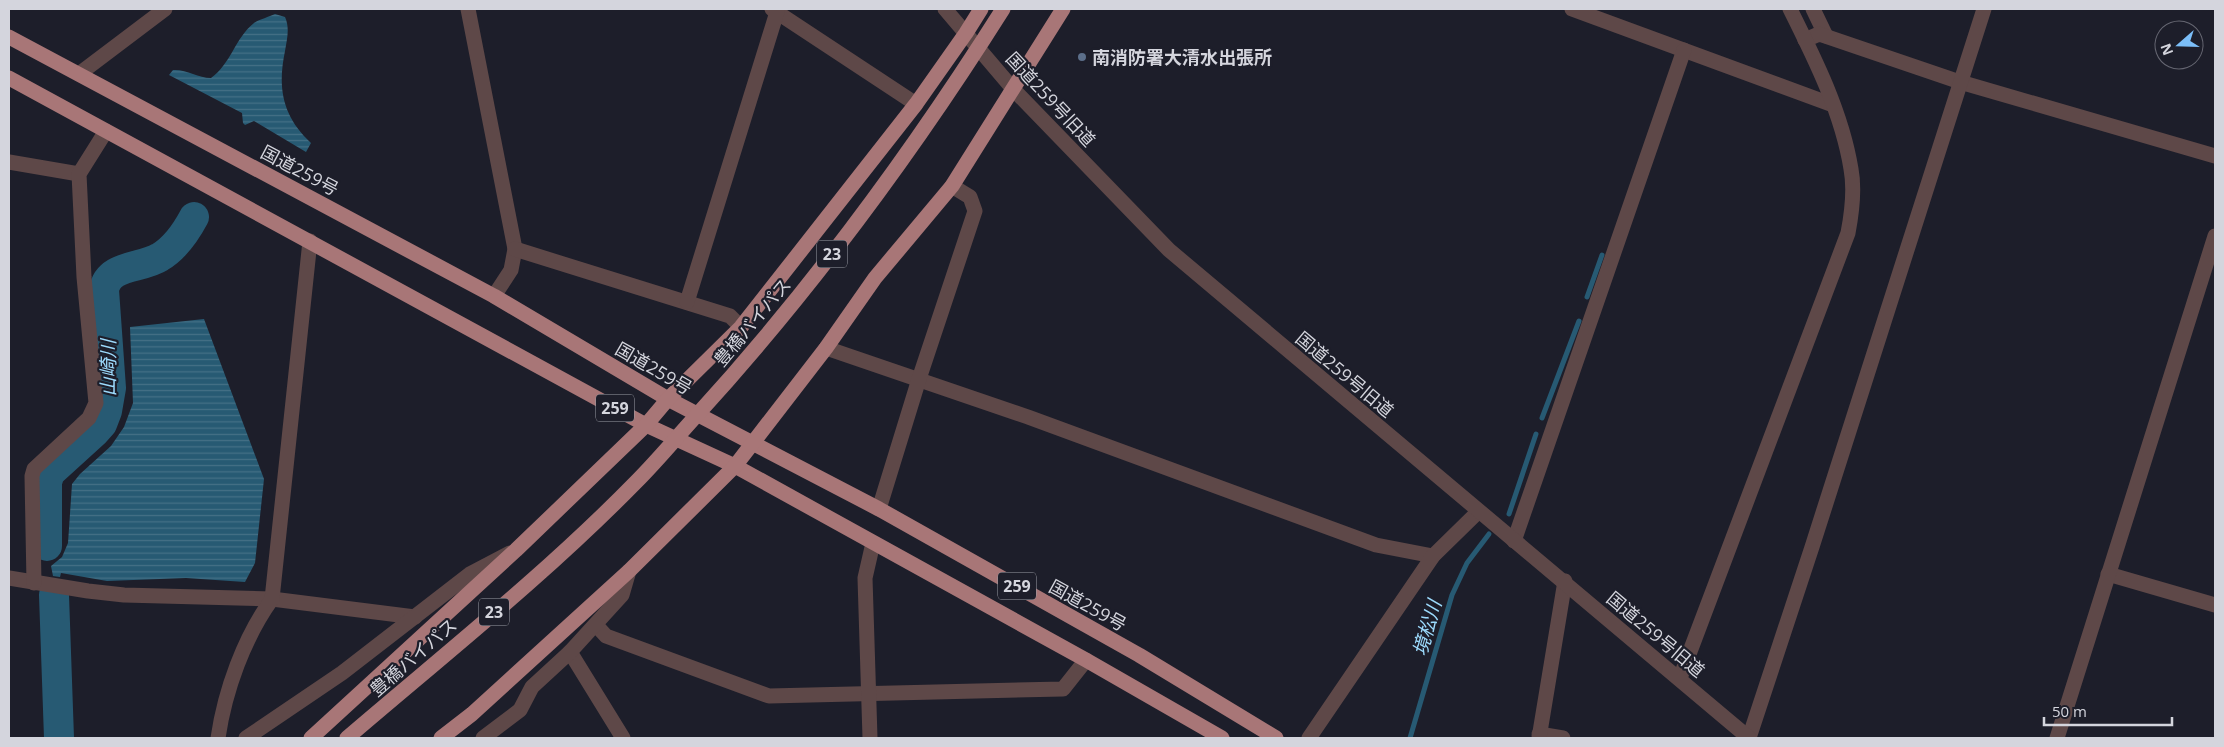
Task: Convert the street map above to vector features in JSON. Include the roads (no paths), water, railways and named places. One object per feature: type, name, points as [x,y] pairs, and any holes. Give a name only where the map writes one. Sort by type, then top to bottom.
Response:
[{"type":"highway","name":"23","points":[[311,738],[516,550],[646,425],[668,399],[741,327],[916,104],[981,9]]},
{"type":"highway","name":"豊橋バイパス","points":[[347,738],[570,547],[637,481],[742,365],[849,234],[955,86],[1003,9]]},
{"type":"highway","points":[[441,738],[472,714],[628,571],[735,466],[826,348],[875,278],[952,186],[1063,9]]},
{"type":"highway","name":"国道259号","points":[[9,37],[494,296],[668,399],[879,509],[1139,655],[1276,738]]},
{"type":"highway","name":"259","points":[[9,78],[646,425],[735,466],[1086,660],[1222,738]]},
{"type":"street","points":[[79,74],[165,9]]},
{"type":"street","points":[[468,9],[514,249],[511,270],[494,296]]},
{"type":"street","name":"国道259号旧道","points":[[945,9],[1014,89],[1169,250],[1478,512],[1564,581],[1749,738]]},
{"type":"street","points":[[1572,9],[1834,105]]},
{"type":"street","points":[[1680,678],[1848,234],[1852,211],[1851,170],[1834,105],[1790,9]]},
{"type":"street","points":[[1813,9],[1826,36]]},
{"type":"street","points":[[1749,738],[1984,9]]},
{"type":"street","points":[[687,302],[774,10],[916,104]]},
{"type":"street","points":[[1805,40],[1819,34],[1960,82],[2215,156]]},
{"type":"street","points":[[1514,541],[1684,50]]},
{"type":"street","points":[[34,583],[32,476],[34,469],[89,418],[96,403],[84,277],[79,174],[106,131]]},
{"type":"street","points":[[9,162],[79,174]]},
{"type":"street","points":[[879,509],[919,379],[975,211],[970,197],[952,186]]},
{"type":"street","points":[[2057,738],[2215,236]]},
{"type":"street","points":[[218,738],[222,714],[244,651],[258,619],[272,598],[310,241]]},
{"type":"street","points":[[514,249],[730,316],[741,327]]},
{"type":"street","points":[[826,348],[919,379],[1376,545],[1433,556]]},
{"type":"street","points":[[1309,738],[1433,556],[1478,512]]},
{"type":"street","points":[[870,738],[865,578],[874,543]]},
{"type":"street","points":[[246,738],[342,673],[470,574],[516,550]]},
{"type":"street","points":[[489,736],[520,710],[532,686],[570,652],[622,595],[628,571]]},
{"type":"street","points":[[2108,574],[2215,605]]},
{"type":"street","points":[[9,578],[124,595],[272,598],[415,617]]},
{"type":"street","points":[[1563,738],[1539,736],[1564,581]]},
{"type":"street","points":[[596,625],[606,636],[769,696],[1064,689],[1086,660]]},
{"type":"street","points":[[570,652],[623,738]]},
{"type":"water","points":[[275,14],[285,17],[288,29],[282,78],[284,102],[294,123],[311,143],[306,152],[254,121],[245,125],[242,113],[169,75],[173,70],[178,70],[211,78],[223,66],[242,36],[254,23]]},
{"type":"water","points":[[204,319],[264,479],[255,563],[245,582],[186,578],[107,581],[61,573],[60,577],[53,576],[51,566],[62,557],[68,543],[72,484],[80,474],[111,446],[124,427],[133,403],[130,327]]},
{"type":"waterway","name":"山崎川","points":[[47,546],[47,482],[50,473],[94,433],[102,424],[107,411],[111,388],[104,290],[107,282],[118,271],[152,261],[171,249],[194,217]]},
{"type":"waterway","name":"境松川","points":[[1587,297],[1602,255]]},
{"type":"waterway","name":"境松川","points":[[1542,418],[1579,321]]},
{"type":"waterway","name":"境松川","points":[[1509,514],[1536,434]]},
{"type":"waterway","name":"境松川","points":[[1410,738],[1452,595],[1467,563],[1489,534]]},
{"type":"waterway","name":"山崎川","points":[[54,595],[59,738]]},
{"type":"place","name":"南消防署大清水出張所","points":[[1082,57]]}]
